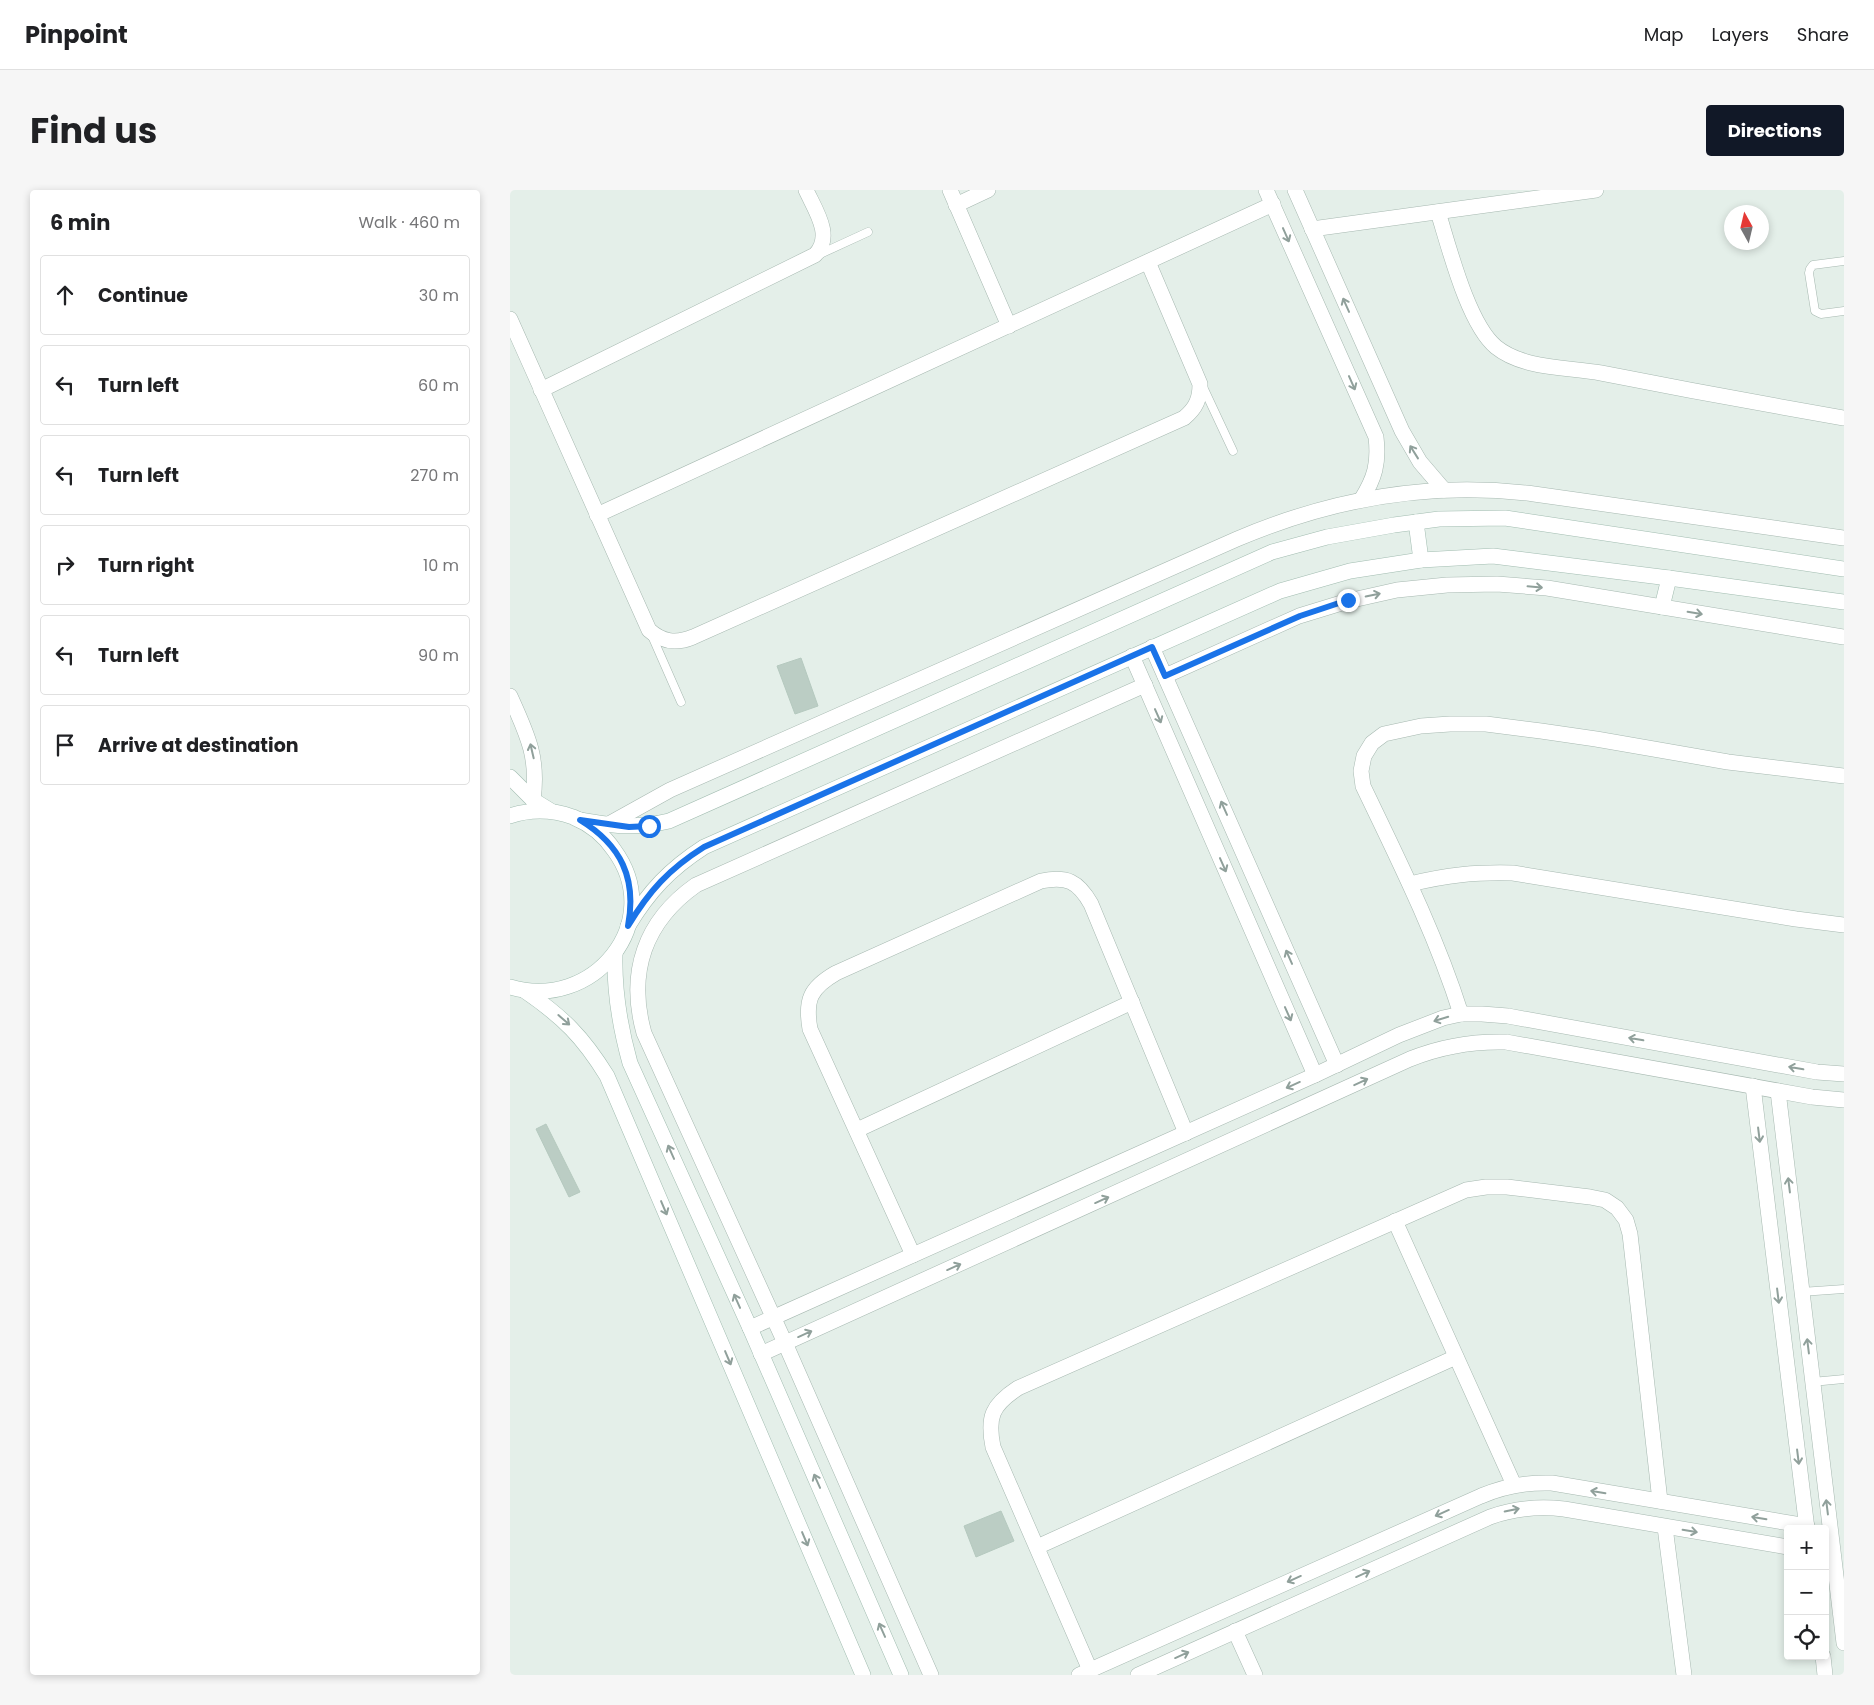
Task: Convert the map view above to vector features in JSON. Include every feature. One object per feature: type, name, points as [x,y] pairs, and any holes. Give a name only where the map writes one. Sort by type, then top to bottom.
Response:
[{"type":"street","points":[[542,390],[810,259],[819,251],[824,239],[824,233],[806,190]]},
{"type":"street","points":[[950,190],[1009,326]]},
{"type":"street","points":[[956,205],[988,190]]},
{"type":"street","points":[[1266,190],[1376,437],[1378,454],[1376,470],[1370,486],[1361,500]]},
{"type":"street","points":[[1295,190],[1402,430],[1420,462],[1444,490]]},
{"type":"street","points":[[1312,229],[1596,190]]},
{"type":"street","points":[[597,515],[1272,204]]},
{"type":"street","points":[[1438,212],[1477,324],[1495,346],[1507,354],[1534,364],[1582,370],[1844,418]]},
{"type":"street","points":[[510,319],[649,630],[655,635],[678,642],[693,638],[1184,418],[1199,399],[1200,384],[1148,262]]},
{"type":"street","points":[[608,825],[649,801],[682,785],[1237,539],[1298,516],[1361,500],[1393,494],[1444,490],[1522,492],[1844,538]]},
{"type":"street","points":[[510,777],[533,800],[551,811],[580,820],[629,827],[649,826],[669,821],[1272,552],[1327,537],[1416,522],[1504,518],[1844,569]]},
{"type":"street","points":[[1416,522],[1421,560]]},
{"type":"street","points":[[517,989],[545,992],[566,989],[578,984],[601,969],[615,954],[628,926],[653,889],[685,859],[704,847],[1280,591],[1350,571],[1421,560],[1493,556],[1844,602]]},
{"type":"street","points":[[1662,607],[1669,578]]},
{"type":"street","points":[[1165,676],[1300,616],[1348,600],[1397,590],[1447,585],[1497,584],[1548,588],[1844,636]]},
{"type":"street","points":[[1152,647],[1336,1065]]},
{"type":"street","points":[[1132,656],[1315,1075]]},
{"type":"street","points":[[931,1675],[785,1343],[644,1033],[638,1010],[637,986],[642,954],[655,927],[673,903],[696,885],[1145,685]]},
{"type":"street","points":[[510,696],[533,752],[535,784],[533,800]]},
{"type":"street","points":[[1461,1014],[1438,948],[1363,786],[1361,771],[1364,756],[1372,743],[1384,734],[1421,726],[1486,724],[1596,738],[1728,762],[1844,776]]},
{"type":"street","points":[[510,816],[534,811],[551,811]]},
{"type":"street","points":[[580,820],[602,836],[619,856],[631,891],[631,909],[628,926]]},
{"type":"street","points":[[1410,884],[1444,876],[1478,872],[1513,873],[1796,919],[1844,925]]},
{"type":"street","points":[[913,1255],[810,1029],[807,1012],[811,996],[821,982],[836,973],[1041,881],[1056,878],[1071,882],[1084,890],[1186,1133]]},
{"type":"street","points":[[615,954],[614,977],[621,1032],[630,1063],[750,1328],[901,1675]]},
{"type":"street","points":[[517,989],[550,1008],[572,1028],[592,1050],[607,1076],[863,1675]]},
{"type":"street","points":[[857,1130],[1132,1002]]},
{"type":"street","points":[[750,1328],[1422,1026],[1461,1014],[1508,1016],[1817,1072],[1844,1074]]},
{"type":"street","points":[[761,1354],[1433,1050],[1457,1044],[1481,1041],[1506,1042],[1812,1097],[1844,1100]]},
{"type":"street","points":[[1753,1086],[1807,1525]]},
{"type":"street","points":[[1778,1091],[1844,1643]]},
{"type":"street","points":[[1248,1105],[1259,1128]]},
{"type":"street","points":[[1660,1501],[1630,1234],[1626,1220],[1617,1208],[1604,1200],[1507,1187],[1486,1187],[1460,1193],[1395,1220],[1018,1388],[1003,1398],[993,1412],[990,1430],[993,1447],[1037,1547],[1085,1672],[1497,1489],[1514,1485],[1552,1483],[1796,1525]]},
{"type":"street","points":[[1395,1220],[1514,1485]]},
{"type":"street","points":[[1037,1547],[1456,1357]]},
{"type":"street","points":[[1138,1675],[1490,1517],[1508,1511],[1545,1507],[1564,1509],[1784,1546]]},
{"type":"street","points":[[1665,1527],[1684,1675]]},
{"type":"street","points":[[1408,1528],[1418,1549]]},
{"type":"street","points":[[1236,1631],[1255,1675]]},
{"type":"street","points":[[1823,1660],[1825,1675]]},
{"type":"lane","points":[[810,259],[868,232]]},
{"type":"lane","points":[[1844,262],[1813,265],[1809,273],[1815,311],[1821,314],[1844,311]]},
{"type":"lane","points":[[1198,376],[1233,451]]},
{"type":"lane","points":[[649,630],[680,702]]},
{"type":"lane","points":[[1801,1292],[1844,1288]]},
{"type":"lane","points":[[1812,1382],[1844,1379]]},
{"type":"building","points":[[801,658],[818,706],[795,714],[777,666]]},
{"type":"building","points":[[546,1124],[580,1192],[569,1197],[536,1129]]},
{"type":"building","points":[[1001,1511],[1014,1541],[976,1557],[964,1526]]},
{"type":"route","points":[[649,826],[629,827],[580,820],[595,829],[619,856],[631,891],[631,909],[628,926],[639,907],[668,873],[704,847],[1152,647],[1165,676],[1300,616],[1348,600]]}]
